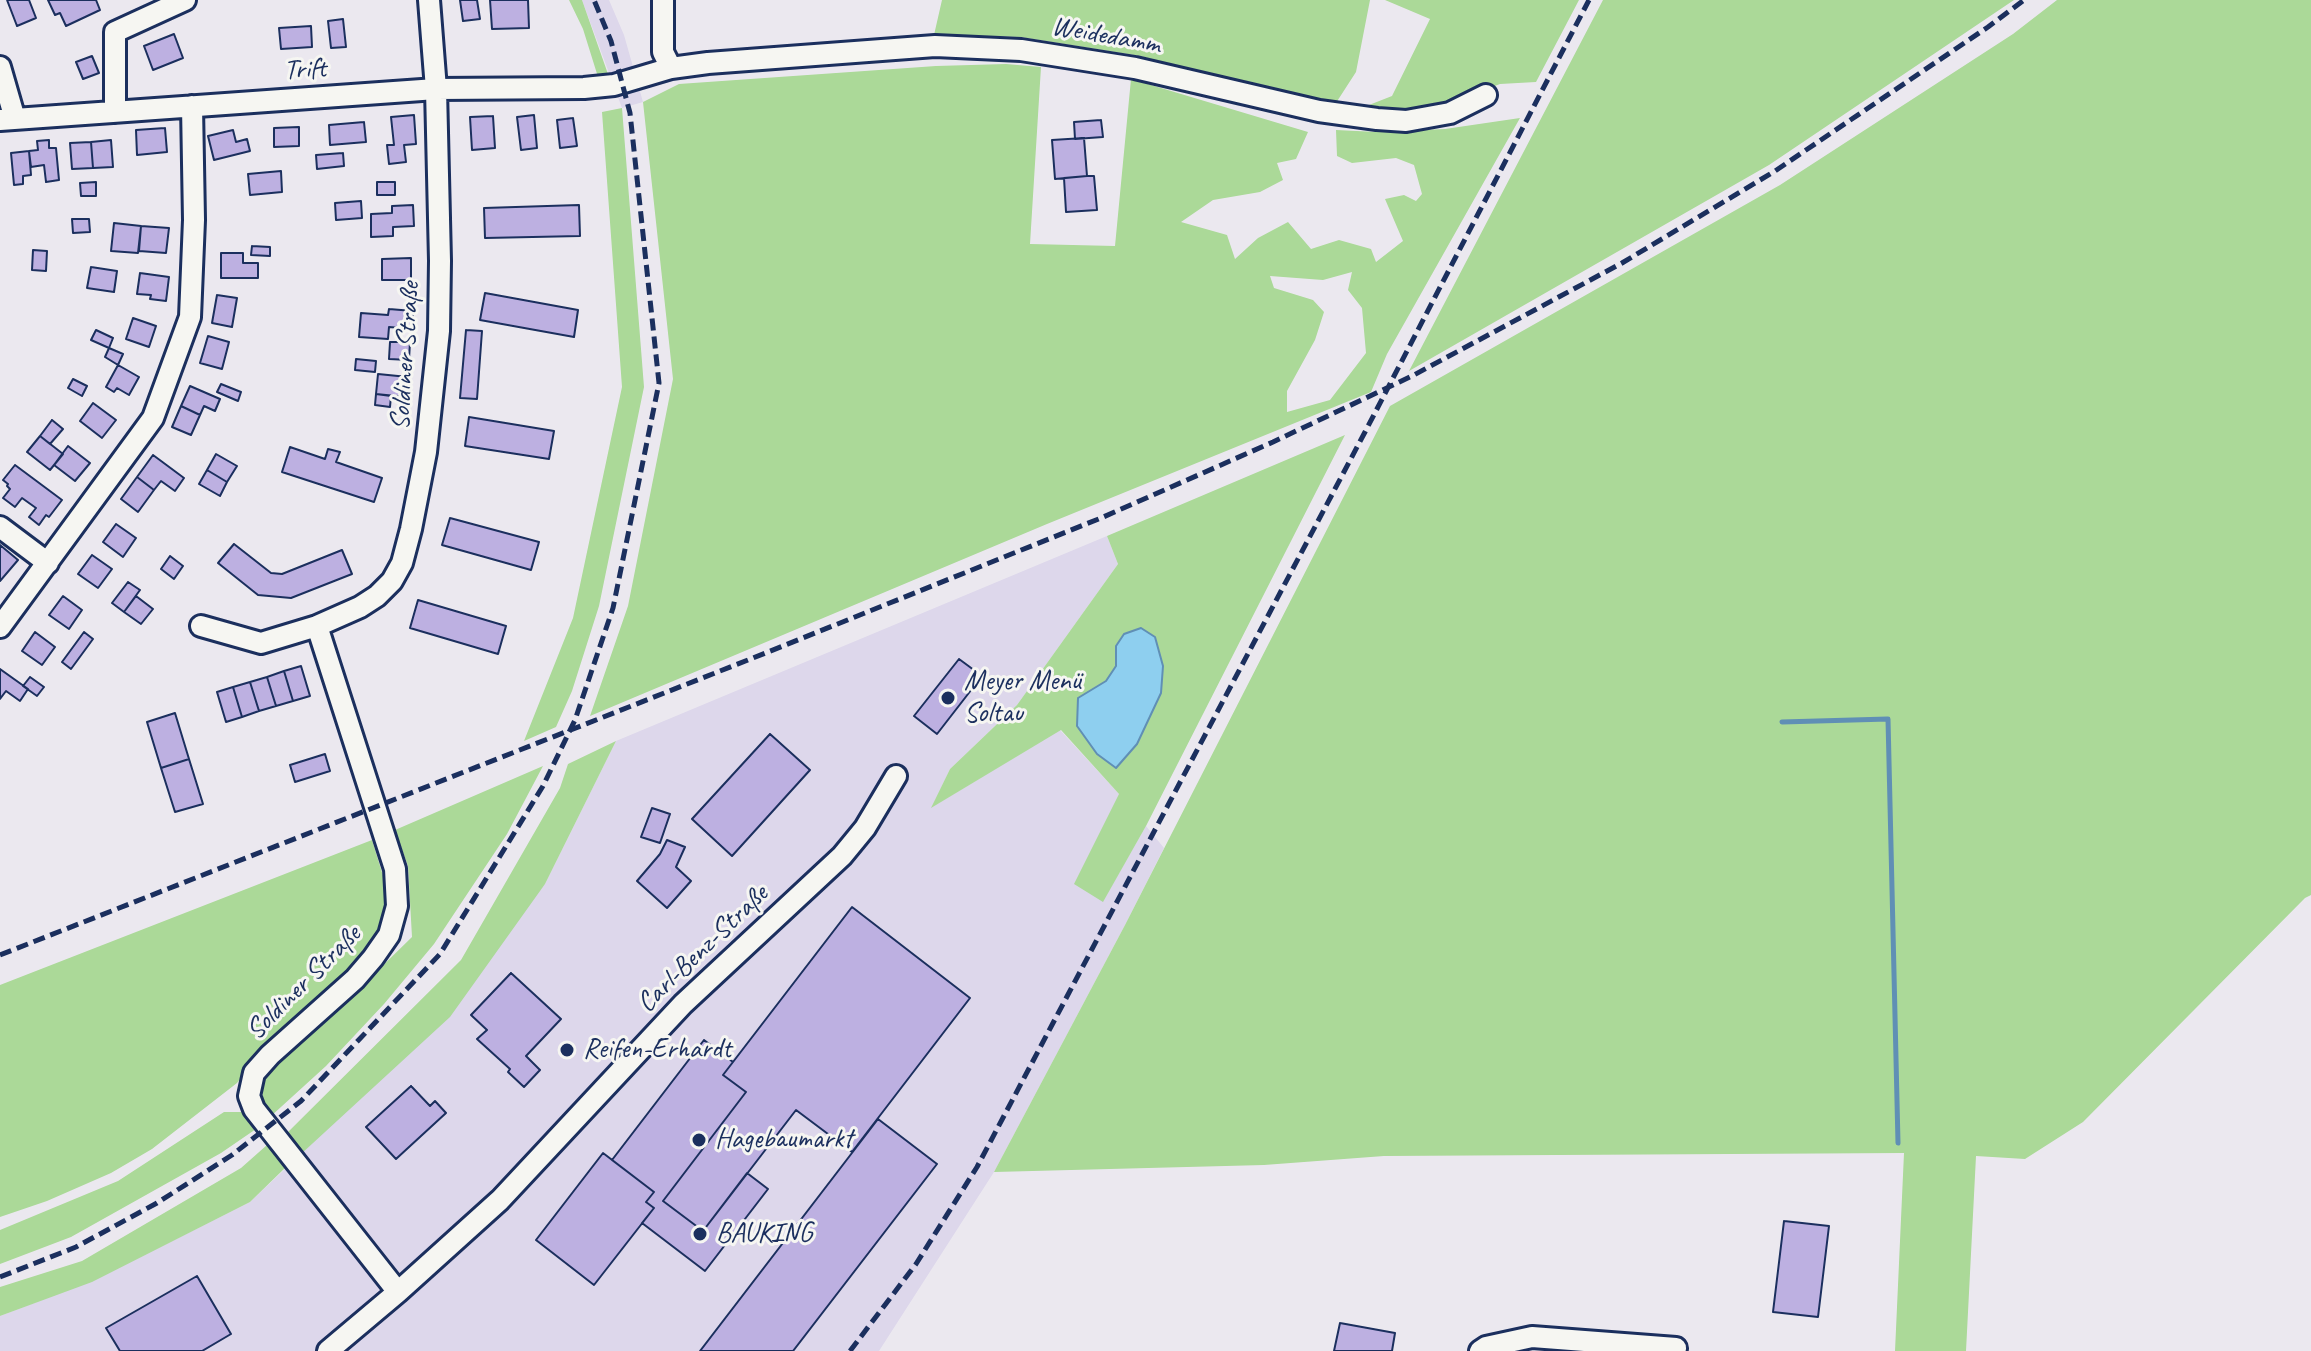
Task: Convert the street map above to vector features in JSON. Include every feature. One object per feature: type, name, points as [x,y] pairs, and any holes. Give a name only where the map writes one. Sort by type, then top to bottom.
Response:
[{"type":"street","points":[[115,112],[115,32],[185,0]]},
{"type":"street","name":"Soldiner Straße","points":[[201,626],[261,643],[317,626],[377,596],[392,581],[402,563],[426,452],[439,331],[436,89],[429,0]]},
{"type":"street","points":[[663,0],[663,52],[671,68]]},
{"type":"street","name":"Weidedamm","points":[[614,85],[671,68],[708,63],[935,46],[1021,50],[1135,68],[1319,111],[1377,119],[1406,121],[1450,113],[1486,95]]},
{"type":"street","points":[[0,67],[8,119]]},
{"type":"street","name":"Trift","points":[[8,119],[436,89],[614,85]]},
{"type":"street","points":[[0,627],[153,418],[190,317],[194,220],[192,106]]},
{"type":"street","points":[[0,527],[48,563]]},
{"type":"street","name":"Soldiner Straße","points":[[317,626],[395,869],[397,906],[389,935],[373,958],[355,979],[270,1055],[254,1073],[249,1096],[254,1109],[398,1292]]},
{"type":"street","name":"Carl-Benz-Straße","points":[[328,1351],[500,1200],[683,1004],[842,856],[865,828],[896,776]]},
{"type":"street","points":[[1480,1351],[1532,1337],[1676,1348]]},
{"type":"shaded area","points":[[582,0],[609,0],[624,35],[643,102],[622,108]]},
{"type":"shaded area","points":[[1107,536],[1118,564],[1017,705],[950,769],[932,807],[1060,730],[1119,794],[1103,901],[1146,826],[1164,848],[994,1172],[879,1351],[0,1351],[0,1316],[92,1281],[250,1202],[300,1155],[545,884],[616,741]]},
{"type":"green space","points":[[569,0],[582,0],[609,77],[598,77],[583,29]]},
{"type":"green space","points":[[942,0],[1370,0],[1356,72],[1334,106],[1140,56],[1020,37],[934,35]]},
{"type":"green space","points":[[1385,0],[1579,0],[1536,82],[1500,84],[1442,106],[1409,114],[1366,113],[1369,105],[1392,96],[1430,19]]},
{"type":"green space","points":[[1603,0],[2014,0],[1769,165],[1409,371]]},
{"type":"green space","points":[[2057,0],[2311,0],[2311,895],[2083,1122],[2025,1159],[1976,1156],[1966,1351],[1895,1351],[1904,1153],[1384,1156],[1264,1165],[994,1172],[1125,925],[1390,406],[1780,185],[2013,34]]},
{"type":"green space","points":[[1006,64],[1041,67],[1030,244],[1115,246],[1131,79],[1308,132],[1296,159],[1277,163],[1283,180],[1260,192],[1213,200],[1181,222],[1227,235],[1235,259],[1258,238],[1288,222],[1311,249],[1339,240],[1371,249],[1376,262],[1403,241],[1385,199],[1404,195],[1416,201],[1422,194],[1414,165],[1396,158],[1352,163],[1337,156],[1336,130],[1445,129],[1520,118],[1387,354],[1371,392],[590,716],[628,606],[673,379],[643,102],[679,84]],"holes":[[[1352,272],[1348,290],[1362,308],[1366,353],[1330,400],[1287,412],[1287,391],[1315,340],[1324,312],[1313,300],[1274,288],[1270,276],[1323,280]]]},
{"type":"green space","points":[[622,108],[644,387],[599,606],[572,691],[556,727],[524,741],[573,618],[622,387],[602,112]]},
{"type":"green space","points":[[1345,435],[1146,826],[1103,902],[1074,884],[1119,794],[1061,730],[931,808],[950,769],[1017,705],[1118,564],[1107,536]]},
{"type":"green space","points":[[616,741],[545,884],[450,1017],[300,1155],[284,1136],[461,960],[560,788],[568,764]]},
{"type":"green space","points":[[543,766],[507,834],[434,944],[326,1066],[270,1117],[262,1101],[263,1082],[280,1060],[412,937],[408,866],[395,830]]},
{"type":"green space","points":[[372,840],[384,879],[386,912],[371,945],[349,974],[265,1046],[237,1083],[152,1149],[111,1173],[47,1201],[0,1217],[0,985]]},
{"type":"green space","points":[[224,1112],[242,1112],[256,1129],[221,1153],[71,1237],[0,1264],[0,1230],[118,1181]]},
{"type":"green space","points":[[267,1145],[285,1168],[250,1202],[92,1282],[0,1316],[0,1287],[82,1261],[241,1168]]},
{"type":"water","points":[[1141,628],[1155,637],[1163,666],[1161,693],[1137,744],[1116,768],[1097,754],[1077,726],[1078,698],[1106,681],[1116,666],[1116,646],[1124,634]]},
{"type":"building","points":[[7,0],[29,0],[36,18],[17,26]]},
{"type":"building","points":[[48,0],[96,0],[100,10],[66,26],[60,13],[55,15]]},
{"type":"building","points":[[460,0],[477,0],[480,19],[463,21]]},
{"type":"building","points":[[490,0],[528,0],[529,28],[492,29]]},
{"type":"building","points":[[343,19],[346,47],[331,48],[328,21]]},
{"type":"building","points":[[311,26],[312,47],[281,49],[279,28]]},
{"type":"building","points":[[174,34],[183,58],[153,70],[144,46]]},
{"type":"building","points":[[92,56],[99,73],[83,79],[76,62]]},
{"type":"building","points":[[414,115],[416,144],[404,145],[406,162],[389,164],[387,145],[394,145],[391,117]]},
{"type":"building","points":[[534,115],[537,148],[521,150],[517,117]]},
{"type":"building","points":[[493,116],[495,148],[472,150],[470,117]]},
{"type":"building","points":[[573,118],[577,146],[560,148],[557,120]]},
{"type":"building","points":[[1101,120],[1103,137],[1075,139],[1074,122]]},
{"type":"building","points":[[364,122],[366,142],[330,145],[329,125]]},
{"type":"building","points":[[299,127],[299,146],[274,147],[274,128]]},
{"type":"building","points":[[165,128],[167,152],[137,155],[136,130]]},
{"type":"building","points":[[233,130],[236,142],[247,139],[250,151],[214,160],[208,136]]},
{"type":"building","points":[[1084,138],[1087,176],[1055,179],[1052,140]]},
{"type":"building","points":[[49,140],[49,148],[56,148],[59,180],[46,182],[44,165],[31,167],[29,151],[38,150],[37,141]]},
{"type":"building","points":[[111,140],[113,167],[93,168],[91,142]]},
{"type":"building","points":[[91,142],[93,168],[72,169],[70,143]]},
{"type":"building","points":[[29,151],[31,175],[23,176],[23,184],[14,185],[11,153]]},
{"type":"building","points":[[343,153],[344,166],[317,169],[316,155]]},
{"type":"building","points":[[281,171],[282,192],[250,195],[248,174]]},
{"type":"building","points":[[1094,176],[1097,210],[1066,212],[1064,178]]},
{"type":"building","points":[[96,182],[96,196],[81,196],[80,183]]},
{"type":"building","points":[[377,182],[395,182],[395,195],[377,195]]},
{"type":"building","points":[[361,201],[362,218],[336,220],[335,203]]},
{"type":"building","points":[[413,205],[414,226],[393,227],[393,236],[371,237],[371,214],[392,213],[392,206]]},
{"type":"building","points":[[579,205],[580,236],[485,238],[484,208]]},
{"type":"building","points":[[72,219],[89,219],[90,232],[73,233]]},
{"type":"building","points":[[114,223],[141,226],[138,253],[111,251]]},
{"type":"building","points":[[141,226],[169,228],[166,253],[139,251]]},
{"type":"building","points":[[252,246],[270,247],[270,256],[251,255]]},
{"type":"building","points":[[33,250],[47,251],[46,271],[32,270]]},
{"type":"building","points":[[221,253],[243,253],[243,263],[258,263],[258,278],[221,278]]},
{"type":"building","points":[[411,258],[411,280],[382,280],[382,259]]},
{"type":"building","points":[[91,267],[117,271],[114,292],[87,288]]},
{"type":"building","points":[[140,273],[169,277],[166,301],[137,294]]},
{"type":"building","points":[[485,293],[578,310],[574,337],[480,320]]},
{"type":"building","points":[[217,295],[237,298],[232,327],[212,323]]},
{"type":"building","points":[[389,309],[413,311],[412,329],[389,327],[388,339],[359,337],[361,313],[388,315]]},
{"type":"building","points":[[133,318],[156,326],[149,347],[126,339]]},
{"type":"building","points":[[96,330],[113,338],[109,348],[91,340]]},
{"type":"building","points":[[466,330],[482,331],[477,399],[460,398]]},
{"type":"building","points":[[208,336],[229,342],[222,369],[200,363]]},
{"type":"building","points":[[390,342],[410,342],[409,360],[389,359]]},
{"type":"building","points":[[109,348],[123,354],[118,365],[105,357]]},
{"type":"building","points":[[356,359],[376,361],[375,372],[355,370]]},
{"type":"building","points":[[118,365],[139,377],[129,395],[117,388],[114,392],[106,387]]},
{"type":"building","points":[[378,374],[408,377],[406,397],[376,394]]},
{"type":"building","points":[[73,379],[87,386],[82,396],[68,388]]},
{"type":"building","points":[[221,384],[241,392],[238,401],[217,392]]},
{"type":"building","points":[[190,386],[220,399],[215,411],[204,406],[200,415],[181,406]]},
{"type":"building","points":[[376,394],[391,396],[390,407],[375,405]]},
{"type":"building","points":[[93,403],[116,420],[102,438],[80,421]]},
{"type":"building","points":[[181,406],[200,415],[191,435],[172,427]]},
{"type":"building","points":[[469,417],[554,431],[549,459],[465,446]]},
{"type":"building","points":[[52,420],[63,429],[50,444],[40,436]]},
{"type":"building","points":[[40,436],[63,454],[50,470],[27,452]]},
{"type":"building","points":[[68,446],[90,463],[75,481],[54,465]]},
{"type":"building","points":[[290,447],[325,459],[328,449],[340,452],[336,462],[382,478],[374,502],[282,472]]},
{"type":"building","points":[[216,454],[237,466],[227,482],[207,470]]},
{"type":"building","points":[[153,455],[184,478],[175,491],[161,481],[154,490],[137,477]]},
{"type":"building","points":[[15,465],[62,500],[39,525],[29,517],[36,508],[22,498],[15,507],[3,498],[10,489],[3,480]]},
{"type":"building","points":[[207,470],[227,482],[220,496],[199,484]]},
{"type":"building","points":[[137,477],[154,490],[138,512],[121,499]]},
{"type":"building","points":[[450,518],[539,542],[531,570],[442,545]]},
{"type":"building","points":[[116,524],[136,538],[123,557],[103,542]]},
{"type":"building","points":[[234,544],[271,573],[282,574],[342,550],[352,574],[291,598],[258,595],[218,563]]},
{"type":"building","points":[[0,545],[18,560],[0,581]]},
{"type":"building","points":[[92,555],[112,569],[98,588],[78,574]]},
{"type":"building","points":[[170,556],[183,566],[174,579],[161,569]]},
{"type":"building","points":[[128,582],[140,590],[124,612],[112,603]]},
{"type":"building","points":[[63,596],[82,610],[69,629],[49,615]]},
{"type":"building","points":[[136,596],[153,609],[141,624],[124,612]]},
{"type":"building","points":[[418,600],[506,626],[498,654],[410,628]]},
{"type":"building","points":[[35,632],[55,647],[42,665],[22,651]]},
{"type":"building","points":[[84,632],[93,639],[71,669],[62,662]]},
{"type":"building","points":[[959,659],[982,676],[937,734],[914,716]]},
{"type":"building","points":[[301,666],[310,696],[293,701],[284,671]]},
{"type":"building","points":[[0,669],[28,689],[20,701],[6,691],[0,699]]},
{"type":"building","points":[[284,671],[293,701],[276,706],[267,677]]},
{"type":"building","points":[[30,677],[44,687],[37,696],[23,686]]},
{"type":"building","points":[[267,677],[276,706],[259,711],[250,682]]},
{"type":"building","points":[[250,682],[259,711],[242,717],[233,687]]},
{"type":"building","points":[[233,687],[242,717],[226,722],[217,692]]},
{"type":"building","points":[[175,713],[189,759],[161,768],[147,722]]},
{"type":"building","points":[[770,734],[810,770],[732,856],[692,819]]},
{"type":"building","points":[[325,754],[330,771],[295,782],[290,765]]},
{"type":"building","points":[[189,759],[203,804],[175,812],[161,768]]},
{"type":"building","points":[[652,808],[670,814],[660,843],[641,837]]},
{"type":"building","points":[[667,840],[685,847],[676,867],[691,881],[667,908],[637,881],[660,854]]},
{"type":"building","points":[[852,907],[970,998],[852,1152],[796,1110],[703,1231],[663,1201],[746,1092],[723,1075]]},
{"type":"building","points":[[511,973],[561,1019],[526,1056],[540,1070],[524,1087],[508,1072],[510,1069],[477,1039],[487,1030],[471,1015]]},
{"type":"building","points":[[704,1040],[733,1062],[723,1075],[746,1092],[663,1201],[703,1231],[747,1173],[768,1189],[705,1271],[642,1223],[654,1208],[646,1202],[654,1192],[612,1160]]},
{"type":"building","points":[[411,1086],[430,1106],[435,1101],[446,1113],[396,1159],[366,1127]]},
{"type":"building","points":[[878,1119],[937,1164],[793,1351],[700,1351]]},
{"type":"building","points":[[603,1153],[654,1192],[646,1202],[654,1208],[594,1285],[536,1240]]},
{"type":"building","points":[[1784,1221],[1829,1226],[1818,1317],[1773,1312]]},
{"type":"building","points":[[197,1276],[231,1334],[202,1351],[120,1351],[106,1328]]},
{"type":"building","points":[[1340,1323],[1395,1333],[1392,1351],[1334,1351]]},
{"type":"waterway","points":[[1782,722],[1888,719],[1898,1143]]},
{"type":"railway","points":[[0,1277],[76,1247],[157,1203],[232,1155],[301,1101],[440,954],[543,786],[575,720],[613,608],[659,383],[630,113],[611,41],[594,0]]},
{"type":"railway","points":[[850,1351],[916,1264],[977,1167],[1589,0]]},
{"type":"railway","points":[[0,955],[1101,518],[1273,442],[1412,376],[1622,263],[1775,171],[2024,0]]},
{"type":"place","name":"Meyer Menü Soltau","points":[[948,698]]},
{"type":"place","name":"Reifen-Erhardt","points":[[567,1050]]},
{"type":"place","name":"Hagebaumarkt","points":[[699,1140]]},
{"type":"place","name":"BAUKING","points":[[700,1234]]}]
